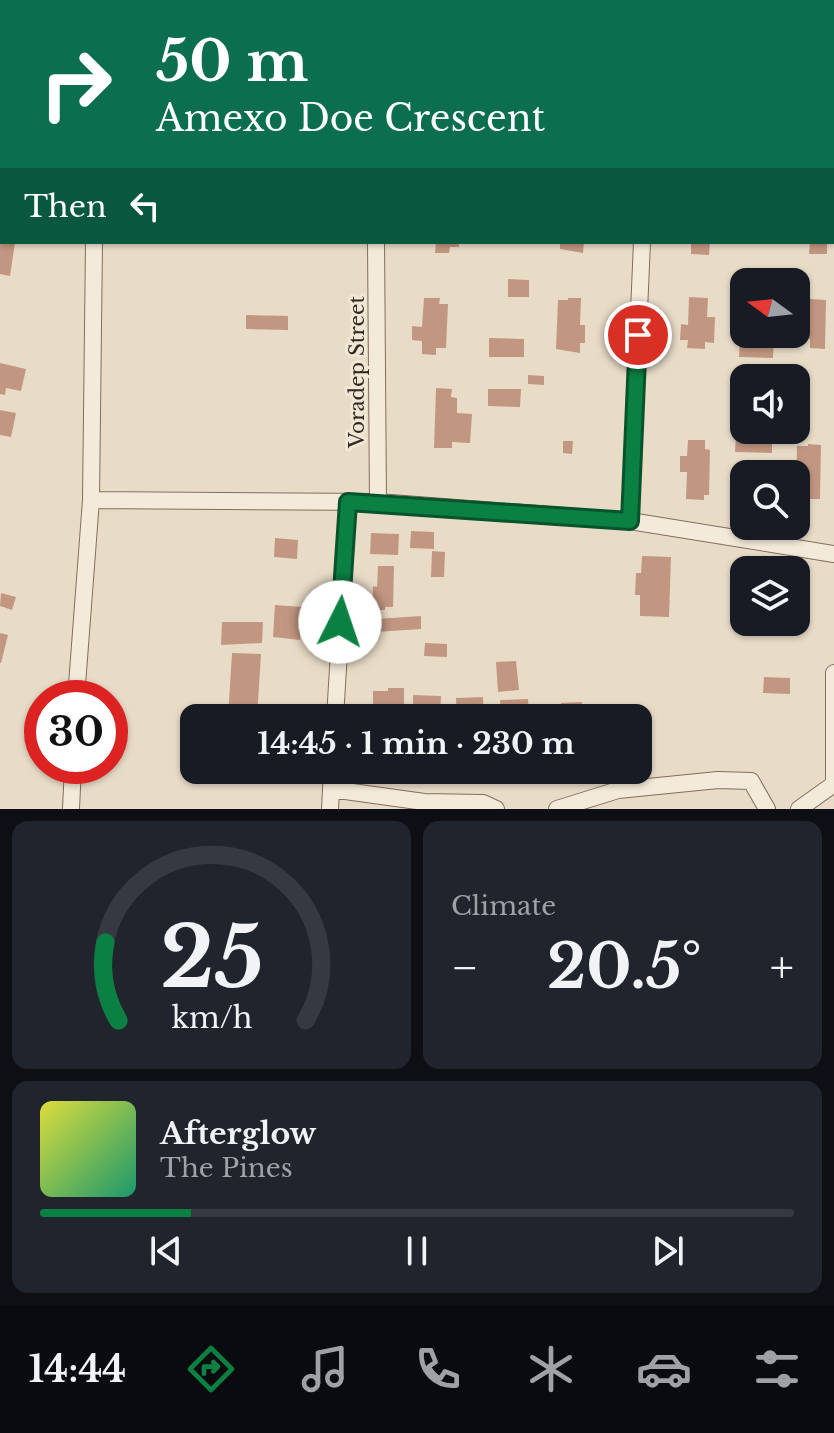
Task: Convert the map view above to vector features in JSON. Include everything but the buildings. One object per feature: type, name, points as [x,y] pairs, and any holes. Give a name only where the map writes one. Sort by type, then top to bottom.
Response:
[{"type":"street","points":[[77,680],[91,500],[94,244]]},
{"type":"street","name":"Voradep Street","points":[[376,244],[378,502]]},
{"type":"street","points":[[630,521],[642,244]]},
{"type":"street","points":[[91,500],[378,502],[630,521],[834,554]]},
{"type":"street","points":[[336,704],[348,502]]},
{"type":"street","points":[[799,809],[834,784],[834,673]]},
{"type":"street","points":[[557,809],[618,790],[718,780],[751,781],[767,809]]},
{"type":"street","points":[[71,809],[72,784]]},
{"type":"street","points":[[330,809],[331,784]]},
{"type":"street","points":[[331,789],[424,802],[483,803],[496,809]]},
{"type":"route","points":[[340,622],[348,502],[630,521],[638,335]]}]
